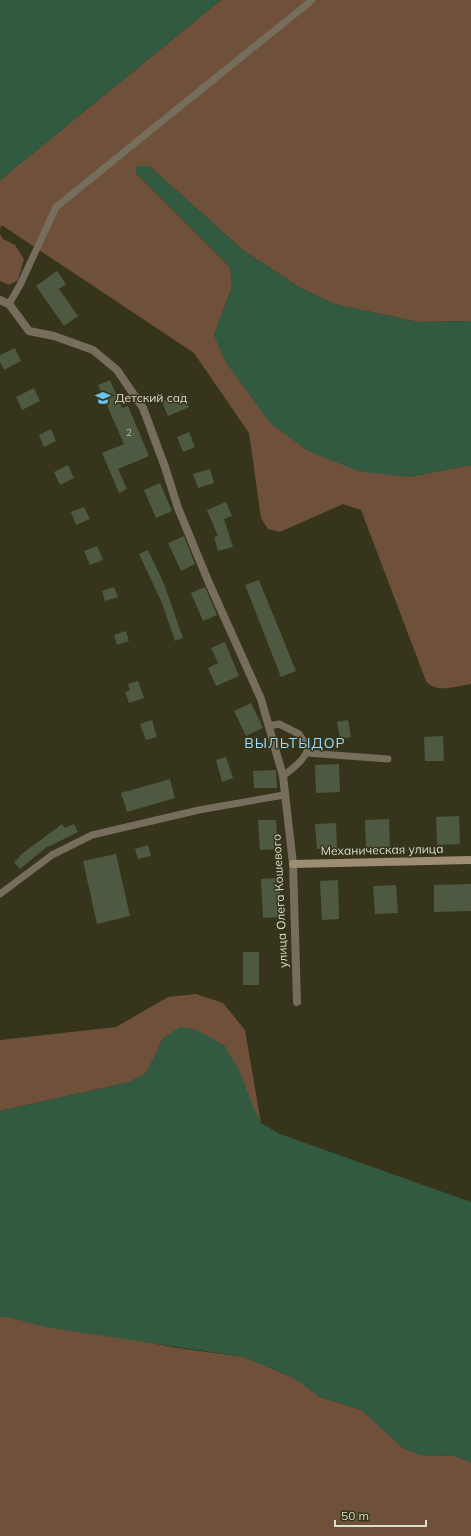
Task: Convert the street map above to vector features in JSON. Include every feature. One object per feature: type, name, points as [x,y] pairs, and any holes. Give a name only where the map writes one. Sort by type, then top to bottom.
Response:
[{"type":"street","points":[[0,300],[9,304]]},
{"type":"street","name":"улица Олега Кошевого","points":[[9,304],[29,331],[54,336],[93,350],[117,370],[143,408],[165,467],[178,508],[209,583],[261,699],[283,776],[293,864],[296,1002]]},
{"type":"street","name":"Механическая улица","points":[[293,864],[471,860]]},
{"type":"lane","points":[[9,304],[20,285],[56,207],[312,0]]},
{"type":"lane","points":[[269,726],[279,724],[299,734],[308,748],[307,753],[302,760],[283,776]]},
{"type":"lane","points":[[307,753],[388,759]]},
{"type":"lane","points":[[0,894],[52,855],[92,835],[199,810],[284,795]]},
{"type":"shaded area","points":[[0,0],[221,0],[0,180]]},
{"type":"shaded area","points":[[221,0],[471,0],[471,321],[418,322],[334,304],[299,287],[244,251],[149,166],[136,173],[230,267],[232,287],[214,335],[408,477],[471,465],[471,684],[441,688],[430,685],[426,681],[361,510],[343,504],[280,532],[268,529],[261,518],[249,433],[194,353],[3,226],[1,226],[0,230],[0,180]]},
{"type":"shaded area","points":[[136,166],[149,166],[244,251],[299,287],[334,304],[418,322],[471,321],[471,465],[408,477],[358,471],[308,451],[270,423],[225,361],[214,335],[232,287],[230,267],[136,173]]},
{"type":"shaded area","points":[[0,234],[3,239],[15,245],[24,259],[18,280],[9,285],[0,281]]},
{"type":"shaded area","points":[[196,994],[223,1003],[245,1030],[261,1123],[253,1108],[163,1038],[146,1073],[130,1082],[0,1111],[0,1040],[116,1027],[168,997]]},
{"type":"shaded area","points":[[180,1027],[196,1030],[224,1045],[240,1072],[253,1107],[261,1123],[280,1134],[471,1202],[471,1462],[454,1456],[421,1455],[403,1448],[362,1410],[320,1397],[296,1379],[244,1357],[45,1327],[4,1316],[0,1317],[0,1111],[130,1082],[146,1073],[163,1038]]},
{"type":"shaded area","points":[[4,1316],[178,1348],[244,1357],[296,1379],[320,1397],[362,1410],[403,1448],[421,1455],[454,1456],[471,1462],[471,1536],[0,1536],[0,1317]]},
{"type":"building","points":[[57,271],[66,284],[59,289],[78,316],[64,326],[36,286]]},
{"type":"building","points":[[15,348],[21,361],[4,370],[0,362],[0,355]]},
{"type":"building","points":[[110,380],[122,408],[128,406],[149,456],[118,469],[127,489],[119,493],[102,453],[124,444],[98,385]]},
{"type":"building","points":[[34,388],[40,401],[22,410],[16,397]]},
{"type":"building","points":[[183,393],[189,407],[168,416],[162,402]]},
{"type":"building","points":[[51,429],[56,441],[44,447],[39,435]]},
{"type":"building","points":[[189,432],[195,447],[183,452],[177,437]]},
{"type":"building","points":[[68,465],[74,478],[60,485],[54,472]]},
{"type":"building","points":[[210,469],[214,483],[198,488],[193,474]]},
{"type":"building","points":[[160,483],[172,511],[156,518],[144,490]]},
{"type":"building","points":[[226,502],[232,516],[224,519],[233,547],[218,551],[214,537],[218,536],[207,510]]},
{"type":"building","points":[[84,507],[90,519],[76,525],[71,512]]},
{"type":"building","points":[[184,536],[195,564],[181,571],[168,543]]},
{"type":"building","points":[[97,546],[103,560],[90,565],[84,551]]},
{"type":"building","points":[[148,550],[164,584],[183,638],[175,641],[162,603],[139,554]]},
{"type":"building","points":[[259,580],[296,671],[281,677],[245,585]]},
{"type":"building","points":[[114,587],[118,597],[105,601],[102,591]]},
{"type":"building","points":[[205,587],[217,615],[203,621],[191,593]]},
{"type":"building","points":[[126,631],[129,641],[117,645],[114,635]]},
{"type":"building","points":[[225,642],[239,676],[216,686],[208,668],[218,663],[211,648]]},
{"type":"building","points":[[138,681],[144,698],[129,703],[125,692],[130,690],[128,684]]},
{"type":"building","points":[[251,703],[263,728],[246,736],[234,711]]},
{"type":"building","points":[[152,720],[157,737],[146,740],[140,724]]},
{"type":"building","points":[[348,720],[351,737],[340,739],[337,722]]},
{"type":"building","points":[[443,736],[444,761],[425,761],[424,737]]},
{"type":"building","points":[[226,757],[233,778],[222,782],[216,760]]},
{"type":"building","points":[[339,764],[340,792],[316,793],[315,765]]},
{"type":"building","points":[[276,770],[277,788],[254,788],[253,771]]},
{"type":"building","points":[[170,779],[175,798],[127,812],[121,793]]},
{"type":"building","points":[[459,816],[460,844],[437,845],[436,817]]},
{"type":"building","points":[[389,819],[390,847],[366,848],[365,820]]},
{"type":"building","points":[[258,820],[276,820],[278,849],[260,850]]},
{"type":"building","points":[[336,823],[337,848],[317,849],[315,824]]},
{"type":"building","points":[[62,824],[65,828],[74,824],[78,832],[48,846],[20,869],[14,862],[20,857],[19,856]]},
{"type":"building","points":[[148,845],[151,856],[138,859],[135,849]]},
{"type":"building","points":[[116,854],[130,916],[97,924],[83,861]]},
{"type":"building","points":[[279,878],[281,917],[263,918],[261,879]]},
{"type":"building","points":[[338,880],[339,919],[322,920],[320,881]]},
{"type":"building","points":[[471,884],[471,911],[434,912],[434,885]]},
{"type":"building","points":[[396,885],[398,913],[375,914],[373,886]]},
{"type":"building","points":[[243,952],[259,952],[259,985],[243,985]]},
{"type":"place","name":"Детский сад","points":[[103,398]]},
{"type":"district","name":"ВЫЛЬТЫДОР","points":[[295,743]]}]
